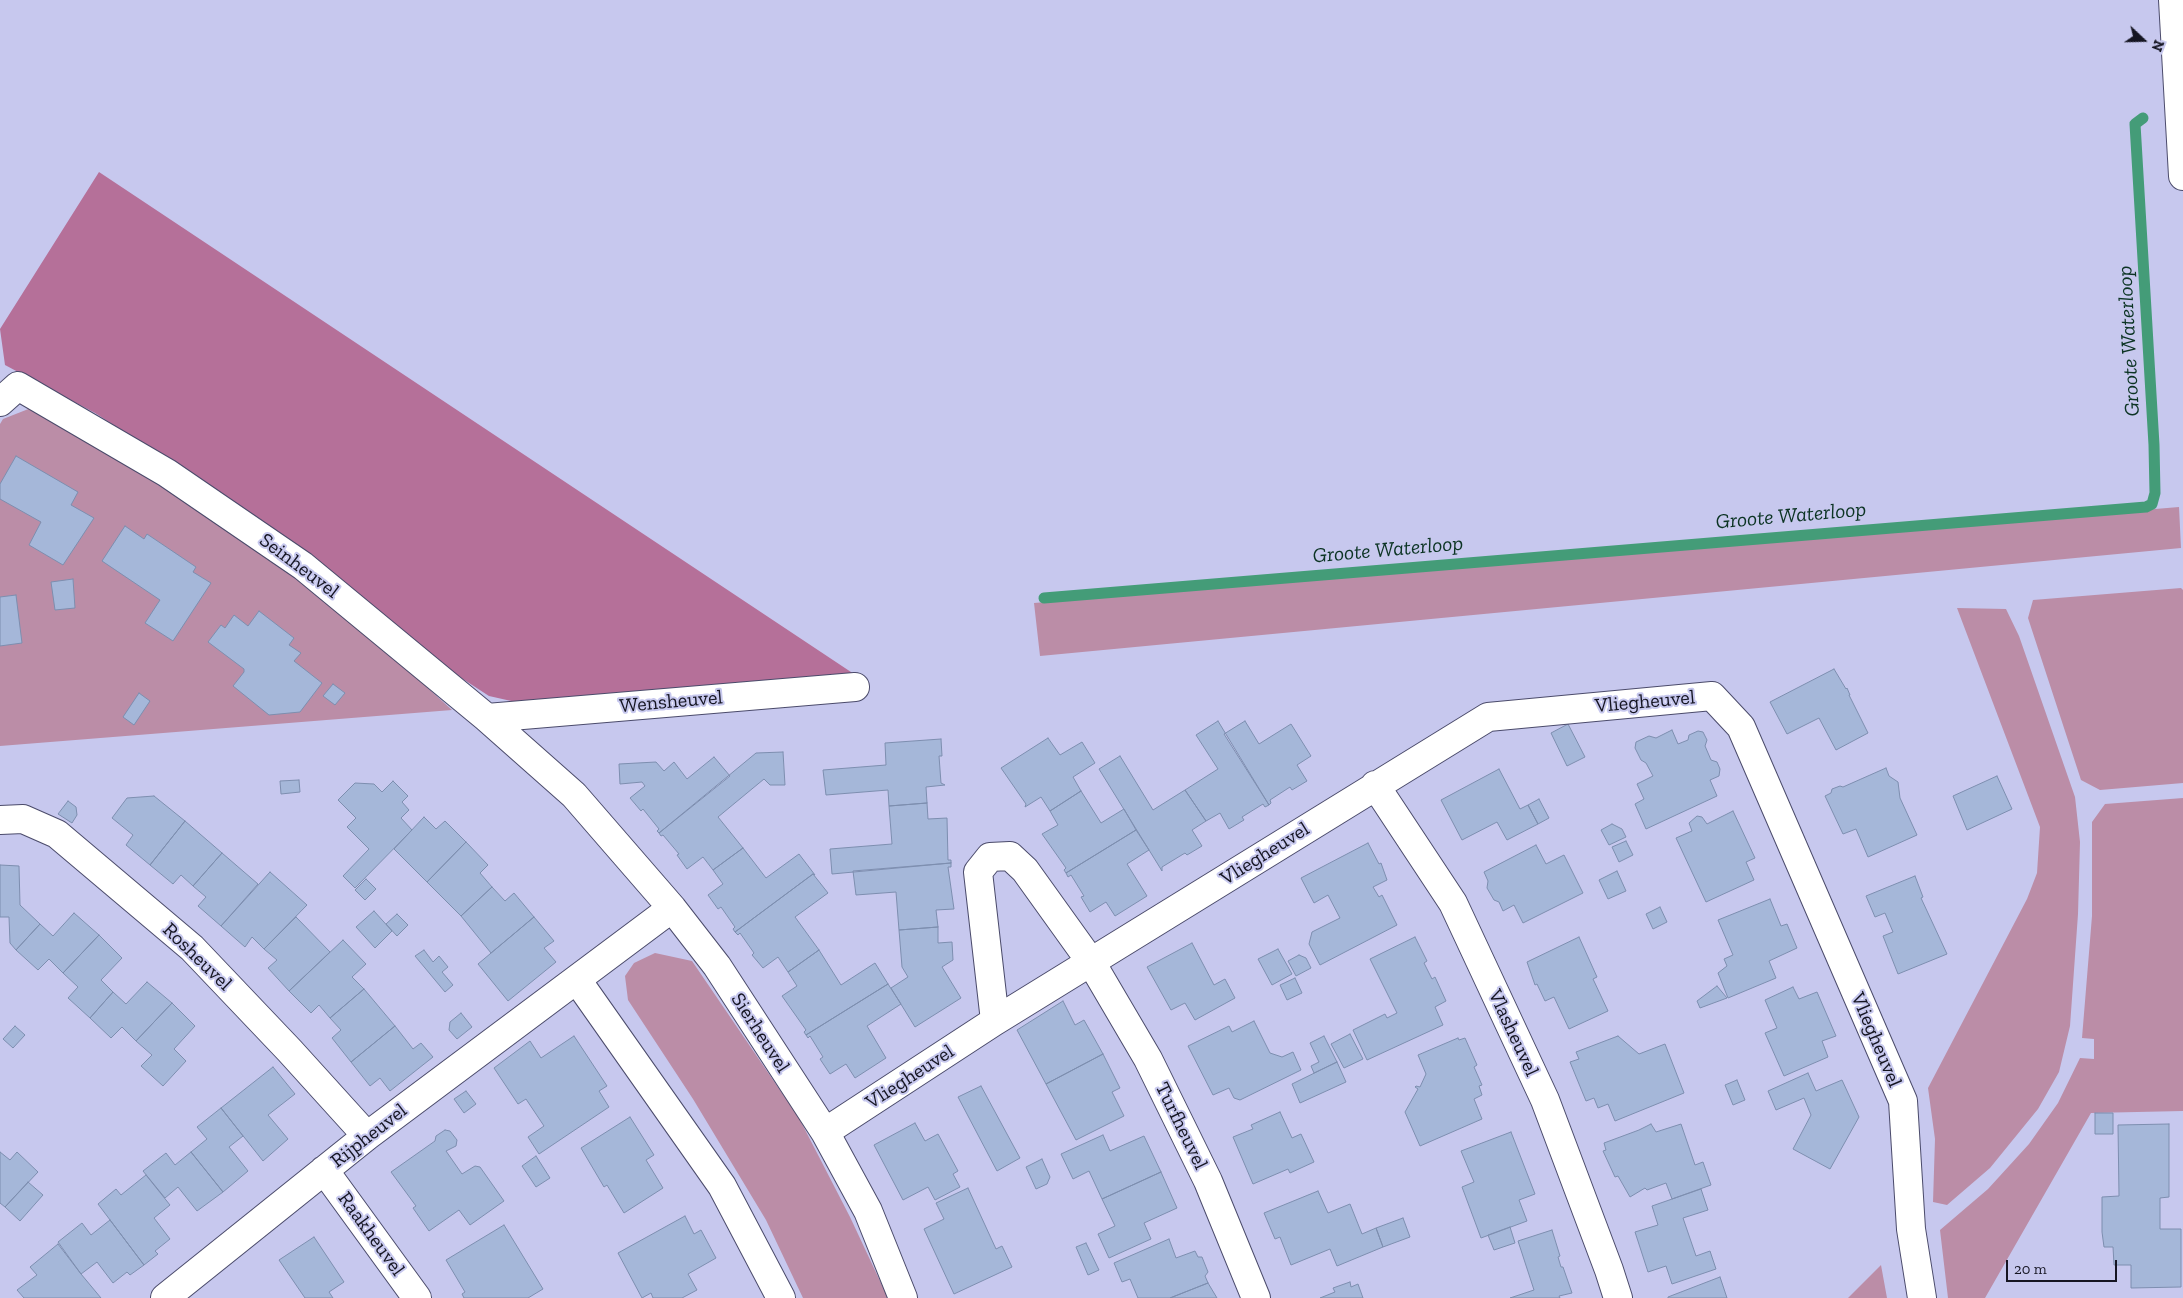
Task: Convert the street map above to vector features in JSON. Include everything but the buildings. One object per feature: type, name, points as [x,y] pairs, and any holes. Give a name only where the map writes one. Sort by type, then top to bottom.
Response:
[{"type":"street","points":[[2173,0],[2183,176]]},
{"type":"street","name":"Seinheuvel","points":[[0,402],[18,386],[167,473],[303,566],[487,718],[574,795]]},
{"type":"street","name":"Wensheuvel","points":[[487,718],[855,687]]},
{"type":"street","name":"Vliegheuvel","points":[[825,1132],[995,1021],[1488,717],[1712,696],[1741,727],[1903,1101],[1911,1229],[1922,1298]]},
{"type":"street","name":"Vlasheuvel","points":[[1375,785],[1453,903],[1545,1100],[1610,1270],[1618,1298]]},
{"type":"street","name":"Sierheuvel","points":[[574,795],[672,908],[717,966],[825,1132],[868,1211],[903,1298]]},
{"type":"street","name":"Rosheuvel","points":[[0,820],[23,819],[58,834],[192,948],[290,1051],[367,1136]]},
{"type":"street","points":[[995,1021],[978,872],[990,857],[1010,856],[1025,870],[1091,962]]},
{"type":"street","name":"Rijpheuvel","points":[[165,1298],[367,1136],[672,908]]},
{"type":"street","name":"Turfheuvel","points":[[1091,962],[1148,1059],[1208,1181],[1256,1298]]},
{"type":"street","points":[[577,980],[722,1186],[781,1298]]},
{"type":"street","name":"Raakheuvel","points":[[324,1170],[417,1298]]},
{"type":"shaded area","points":[[99,172],[857,676],[529,705],[489,696],[446,668],[346,584],[230,500],[95,413],[5,365],[0,329]]},
{"type":"shaded area","points":[[31,408],[85,435],[216,519],[295,576],[385,649],[452,710],[0,746],[0,424],[3,419]]},
{"type":"shaded area","points":[[2179,507],[2181,548],[1040,656],[1034,603]]},
{"type":"shaded area","points":[[2181,588],[2183,590],[2183,783],[2100,790],[2081,780],[2028,618],[2033,600]]},
{"type":"shaded area","points":[[1957,608],[2006,609],[2019,636],[2075,797],[2080,842],[2078,914],[2070,1026],[2059,1072],[2038,1109],[1990,1168],[1947,1205],[1933,1202],[1935,1139],[1928,1088],[2027,899],[2037,873],[2040,827]]},
{"type":"shaded area","points":[[2183,798],[2183,1111],[2091,1113],[1985,1298],[1948,1298],[1940,1230],[1988,1189],[2029,1144],[2058,1103],[2080,1058],[2094,1059],[2094,1039],[2082,1038],[2092,916],[2092,822],[2105,804]]},
{"type":"shaded area","points":[[655,953],[692,961],[799,1118],[850,1217],[888,1298],[803,1298],[766,1220],[693,1099],[628,1000],[625,976],[634,963]]},
{"type":"shaded area","points":[[1881,1265],[1887,1298],[1848,1298]]},
{"type":"waterway","name":"Groote Waterloop","points":[[1044,598],[2146,507],[2152,504],[2155,493],[2154,445],[2135,124],[2143,118]]}]
